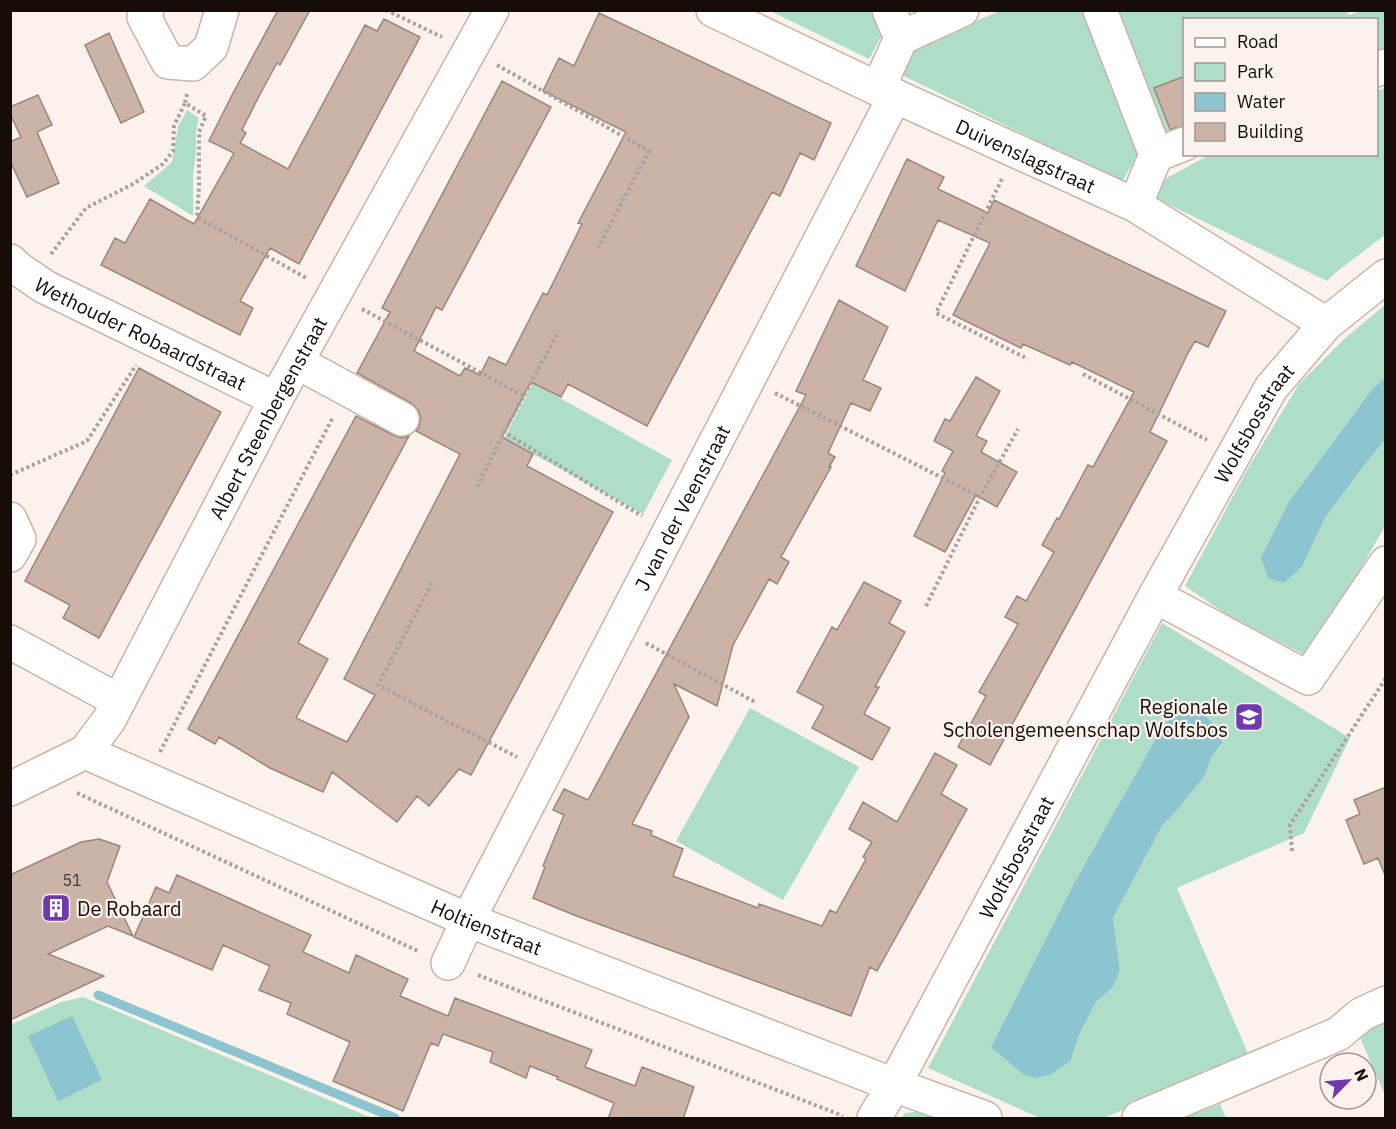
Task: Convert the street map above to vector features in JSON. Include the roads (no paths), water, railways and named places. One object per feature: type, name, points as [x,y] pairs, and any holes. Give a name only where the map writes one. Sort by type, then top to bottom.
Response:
[{"type":"street","points":[[147,10],[144,17],[168,62],[193,64],[211,47],[222,10]]},
{"type":"street","name":"Albert Steenbergenstraat","points":[[10,789],[85,752],[109,720],[276,399],[492,10]]},
{"type":"street","name":"Duivenslagstraat","points":[[713,10],[886,93],[1135,205],[1326,324]]},
{"type":"street","points":[[895,24],[962,10]]},
{"type":"street","points":[[1100,10],[1170,150],[1135,205]]},
{"type":"street","name":"J van der Veenstraat","points":[[448,963],[544,772],[748,380],[886,93],[895,24]]},
{"type":"street","name":"Wethouder Robaardstraat","points":[[18,273],[276,399]]},
{"type":"street","name":"Wolfsbosstraat","points":[[874,1119],[1155,596],[1271,388],[1326,324],[1386,276]]},
{"type":"street","points":[[297,362],[402,419]]},
{"type":"street","points":[[10,519],[19,538],[10,555]]},
{"type":"street","points":[[1155,596],[1308,678],[1386,563]]},
{"type":"street","points":[[10,642],[119,701]]},
{"type":"street","name":"Holtienstraat","points":[[85,752],[468,920],[985,1119]]},
{"type":"street","points":[[1139,1119],[1338,1034],[1362,1014],[1386,1003]]},
{"type":"water","points":[[1385,378],[1385,440],[1325,518],[1302,567],[1284,583],[1268,578],[1261,557],[1288,503],[1373,388]]},
{"type":"water","points":[[1200,710],[1217,728],[1222,743],[1210,760],[1206,774],[1162,826],[1113,918],[1120,970],[1113,987],[1096,1002],[1079,1035],[1071,1060],[1052,1074],[1036,1078],[1023,1074],[991,1047],[1073,885],[1164,724],[1182,711]]},
{"type":"water","points":[[72,1016],[102,1080],[58,1101],[28,1036]]},
{"type":"waterway","points":[[98,995],[395,1118]]},
{"type":"place","name":"Regionale Scholengemeenschap Wolfsbos","points":[[1249,717]]},
{"type":"place","name":"De Robaard","points":[[56,908]]}]
